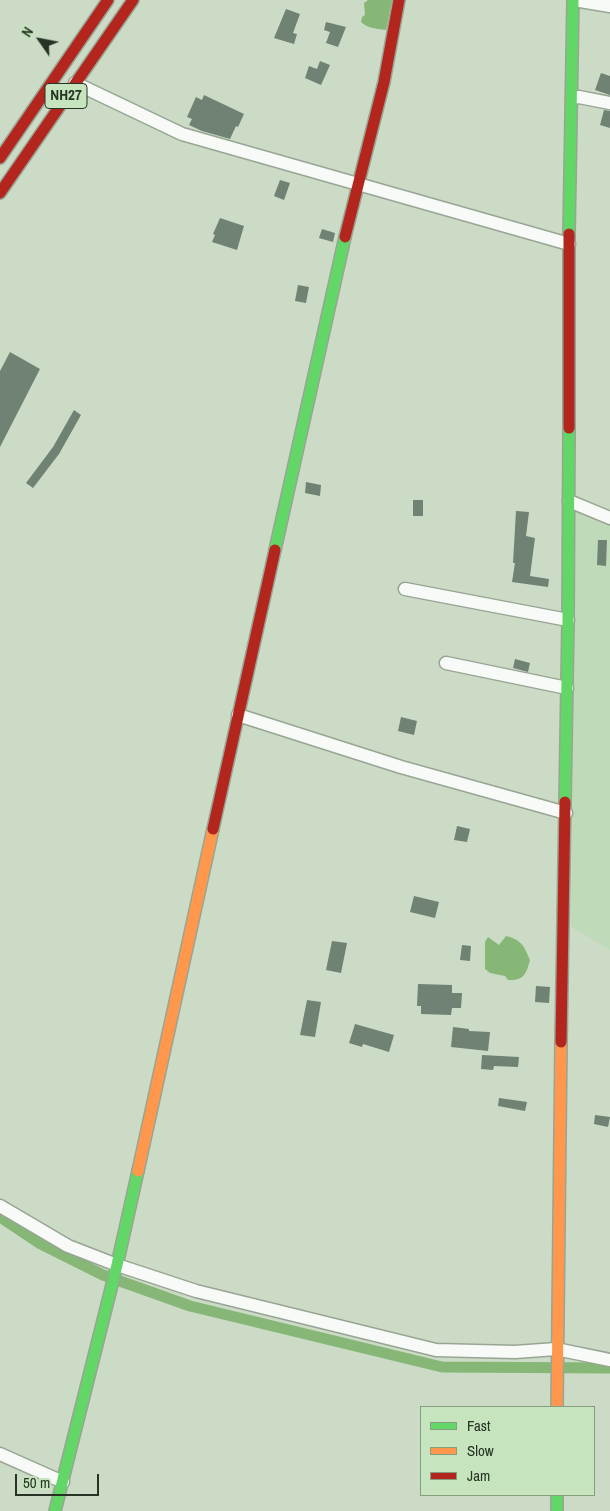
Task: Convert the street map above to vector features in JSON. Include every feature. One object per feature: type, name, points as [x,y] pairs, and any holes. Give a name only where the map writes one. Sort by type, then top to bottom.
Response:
[{"type":"main road","name":"NH27","points":[[0,158],[108,0]]},
{"type":"main road","name":"NH27","points":[[0,193],[133,0]]},
{"type":"main road","points":[[56,1511],[114,1274],[314,372],[357,184],[384,82],[399,0]]},
{"type":"main road","points":[[557,1406],[566,814],[569,244],[574,0]]},
{"type":"main road","points":[[557,1496],[557,1511]]},
{"type":"street","points":[[574,0],[610,6]]},
{"type":"street","points":[[75,83],[182,134],[569,244]]},
{"type":"street","points":[[572,98],[579,97],[610,103]]},
{"type":"street","points":[[569,501],[610,518]]},
{"type":"street","points":[[405,589],[568,620]]},
{"type":"street","points":[[446,663],[567,688]]},
{"type":"street","points":[[238,715],[401,767],[566,814]]},
{"type":"street","points":[[0,1206],[114,1274],[196,1291],[436,1350],[557,1354],[610,1360]]},
{"type":"street","points":[[0,1454],[63,1482]]},
{"type":"path","points":[[143,0],[161,34],[175,72],[182,134]]},
{"type":"shaded area","points":[[368,0],[392,0],[386,30],[369,27],[361,22],[362,17],[365,15],[364,3]]},
{"type":"shaded area","points":[[575,510],[610,524],[610,950],[571,927]]},
{"type":"shaded area","points":[[506,936],[516,939],[522,944],[530,960],[526,973],[518,979],[508,980],[505,976],[490,973],[485,969],[485,942],[488,937],[499,945]]},
{"type":"building","points":[[286,9],[300,14],[293,33],[297,34],[294,44],[274,38]]},
{"type":"building","points":[[326,22],[346,27],[338,47],[326,43],[330,32],[324,30]]},
{"type":"building","points":[[320,61],[330,65],[321,85],[305,78],[309,66],[317,69]]},
{"type":"building","points":[[601,73],[610,76],[610,95],[595,90]]},
{"type":"building","points":[[204,95],[244,114],[230,139],[189,125],[192,119],[187,117],[196,97],[202,100]]},
{"type":"building","points":[[604,110],[610,111],[610,128],[600,125]]},
{"type":"building","points":[[280,180],[290,183],[284,200],[274,196]]},
{"type":"building","points":[[220,218],[244,226],[237,250],[212,242],[215,235],[213,234]]},
{"type":"building","points":[[322,229],[335,233],[333,242],[319,238]]},
{"type":"building","points":[[298,285],[309,287],[306,303],[295,301]]},
{"type":"building","points":[[10,352],[40,369],[0,447],[0,371]]},
{"type":"building","points":[[74,410],[81,415],[59,454],[33,488],[26,483],[53,447]]},
{"type":"building","points":[[306,482],[321,485],[320,496],[305,493]]},
{"type":"building","points":[[413,500],[423,500],[423,516],[413,516]]},
{"type":"building","points":[[516,511],[529,512],[526,536],[535,538],[530,576],[549,579],[548,587],[512,582],[515,563],[513,563]]},
{"type":"building","points":[[598,540],[607,540],[606,566],[597,565]]},
{"type":"building","points":[[515,659],[530,663],[528,672],[513,668]]},
{"type":"building","points":[[401,717],[417,721],[414,735],[398,731]]},
{"type":"building","points":[[457,826],[470,829],[467,842],[454,840]]},
{"type":"building","points":[[414,896],[439,902],[435,918],[410,912]]},
{"type":"building","points":[[332,941],[347,943],[341,973],[326,970]]},
{"type":"building","points":[[462,945],[471,946],[470,961],[460,960]]},
{"type":"building","points":[[418,984],[452,985],[452,993],[462,993],[461,1008],[452,1008],[451,1015],[421,1014],[421,1006],[417,1006]]},
{"type":"building","points":[[536,986],[550,987],[549,1003],[535,1002]]},
{"type":"building","points":[[307,1000],[321,1002],[315,1037],[300,1035]]},
{"type":"building","points":[[355,1024],[394,1035],[389,1052],[363,1044],[362,1047],[349,1043]]},
{"type":"building","points":[[453,1027],[469,1029],[469,1031],[490,1032],[488,1051],[451,1047]]},
{"type":"building","points":[[482,1055],[519,1057],[518,1067],[494,1066],[493,1070],[481,1069]]},
{"type":"building","points":[[499,1098],[527,1102],[525,1111],[498,1106]]},
{"type":"building","points":[[595,1115],[610,1117],[608,1127],[594,1124]]},
{"type":"waterway","points":[[0,1217],[39,1243],[103,1275],[190,1306],[442,1367],[610,1368]]},
{"type":"traffic: fast","points":[[569,234],[573,0]]},
{"type":"traffic: fast","points":[[275,550],[345,237]]},
{"type":"traffic: fast","points":[[565,802],[569,428]]},
{"type":"traffic: fast","points":[[55,1511],[117,1265],[138,1171]]},
{"type":"traffic: fast","points":[[557,1496],[557,1511]]},
{"type":"traffic: slow","points":[[138,1171],[213,829]]},
{"type":"traffic: slow","points":[[557,1406],[561,1042]]},
{"type":"traffic: jam","points":[[0,158],[108,0]]},
{"type":"traffic: jam","points":[[0,193],[133,0]]},
{"type":"traffic: jam","points":[[345,237],[384,82],[399,0]]},
{"type":"traffic: jam","points":[[569,234],[569,428]]},
{"type":"traffic: jam","points":[[213,829],[275,550]]},
{"type":"traffic: jam","points":[[561,1042],[565,802]]}]
